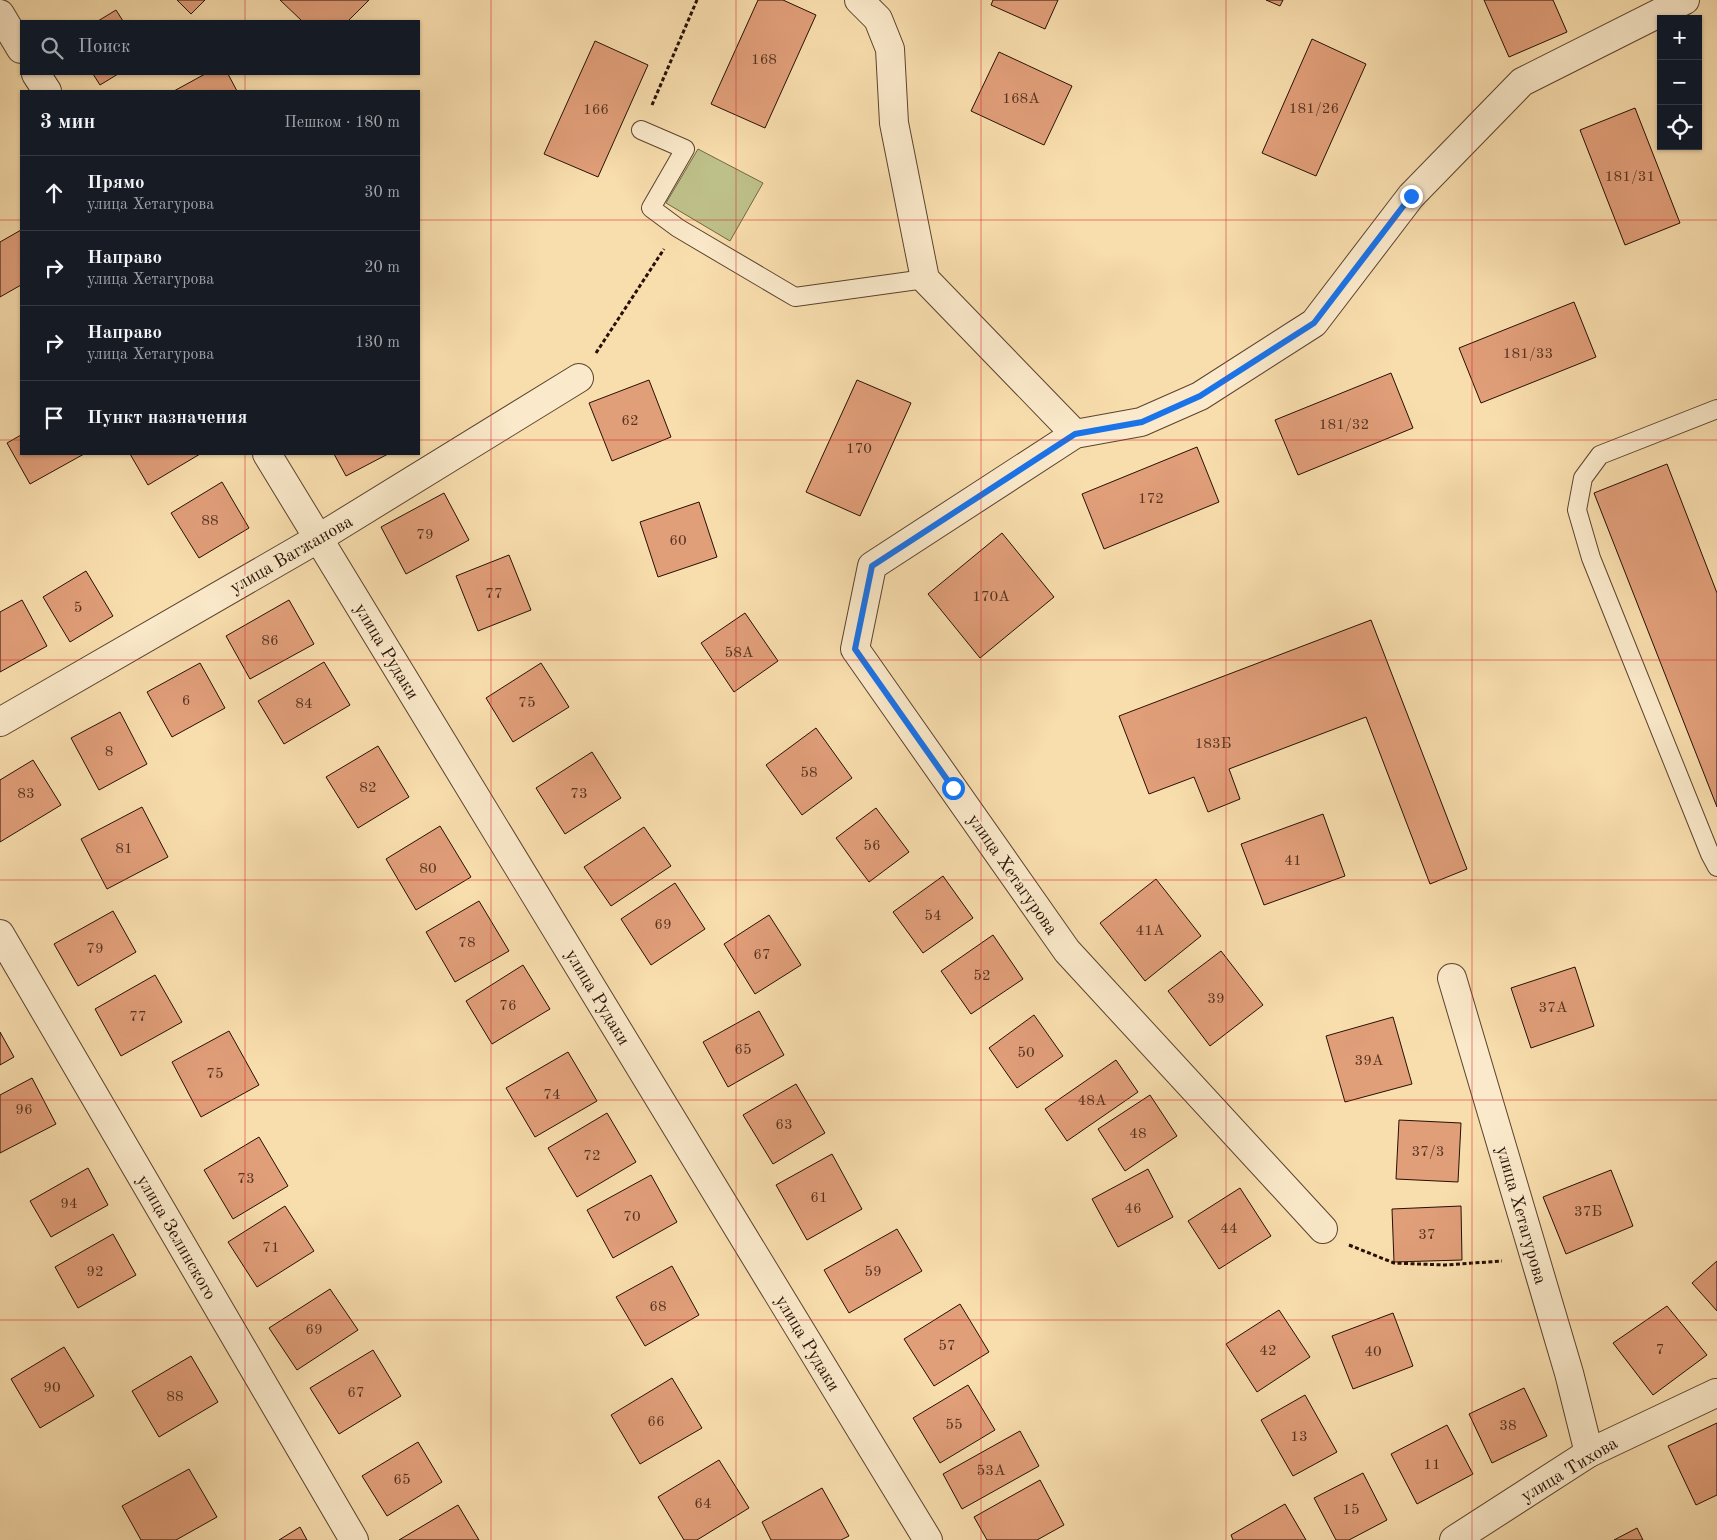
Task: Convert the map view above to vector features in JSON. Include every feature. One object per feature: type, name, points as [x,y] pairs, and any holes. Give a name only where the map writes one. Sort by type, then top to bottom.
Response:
[{"type":"street","points":[[859,0],[878,19],[890,49],[894,123],[925,279],[1075,434]]},
{"type":"street","name":"улица Хетагурова","points":[[1322,1230],[1067,951],[855,649],[872,566],[1075,434],[1142,422],[1200,396],[1314,323],[1411,196],[1522,82],[1686,0]]},
{"type":"street","points":[[0,14],[20,47]]},
{"type":"street","points":[[37,75],[46,90]]},
{"type":"street","name":"улица Вагжанова","points":[[0,722],[319,538],[579,378]]},
{"type":"street","name":"улица Рудаки","points":[[269,455],[928,1540]]},
{"type":"street","name":"улица Зелинского","points":[[0,934],[354,1540]]},
{"type":"street","name":"улица Хетагурова","points":[[1452,978],[1569,1374],[1589,1453]]},
{"type":"street","name":"улица Тихова","points":[[1454,1540],[1589,1453],[1716,1393]]},
{"type":"lane","points":[[641,130],[685,149],[651,208],[678,228],[794,297],[925,279]]},
{"type":"lane","points":[[1717,409],[1600,454],[1583,478],[1577,510],[1591,558],[1710,854],[1717,866]]},
{"type":"path","points":[[641,130],[697,0]]},
{"type":"path","points":[[579,378],[678,228]]},
{"type":"path","points":[[1322,1230],[1346,1244],[1394,1263],[1445,1265],[1535,1259]]},
{"type":"green space","points":[[698,149],[763,183],[730,241],[666,203]]},
{"type":"building","points":[[177,0],[205,0],[191,14]]},
{"type":"building","points":[[280,0],[369,0],[349,20],[301,20]]},
{"type":"building","points":[[758,0],[783,0],[816,15],[765,128],[711,104]]},
{"type":"building","points":[[993,0],[1058,0],[1045,29],[991,5]]},
{"type":"building","points":[[1266,0],[1283,0],[1280,6]]},
{"type":"building","points":[[1484,0],[1553,0],[1567,32],[1509,57]]},
{"type":"building","points":[[116,10],[122,20],[100,20]]},
{"type":"building","points":[[1312,39],[1366,64],[1316,176],[1262,153]]},
{"type":"building","points":[[595,41],[648,65],[598,177],[544,154]]},
{"type":"building","points":[[999,52],[1072,86],[1044,145],[971,111]]},
{"type":"building","points":[[94,75],[116,75],[100,85]]},
{"type":"building","points":[[203,75],[229,75],[236,90],[176,90]]},
{"type":"building","points":[[1635,108],[1680,223],[1625,245],[1580,130]]},
{"type":"building","points":[[20,231],[20,286],[0,297],[0,242]]},
{"type":"building","points":[[1574,302],[1596,357],[1481,403],[1459,348]]},
{"type":"building","points":[[1391,373],[1413,428],[1298,475],[1275,420]]},
{"type":"building","points":[[649,380],[671,437],[612,461],[589,403]]},
{"type":"building","points":[[857,380],[911,403],[860,516],[806,492]]},
{"type":"building","points":[[20,436],[20,455],[82,455],[30,484],[7,443]]},
{"type":"building","points":[[1197,447],[1219,502],[1104,549],[1082,494]]},
{"type":"building","points":[[131,455],[198,455],[148,485]]},
{"type":"building","points":[[335,455],[386,455],[346,476]]},
{"type":"building","points":[[1667,464],[1717,593],[1717,807],[1594,493]]},
{"type":"building","points":[[222,482],[249,528],[199,558],[171,513]]},
{"type":"building","points":[[444,493],[469,540],[406,574],[381,527]]},
{"type":"building","points":[[699,502],[717,557],[658,577],[640,522]]},
{"type":"building","points":[[1002,533],[1054,597],[980,658],[928,594]]},
{"type":"building","points":[[509,555],[531,610],[478,631],[456,576]]},
{"type":"building","points":[[86,571],[113,616],[70,642],[43,597]]},
{"type":"building","points":[[22,600],[47,646],[0,672],[0,612]]},
{"type":"building","points":[[289,600],[314,644],[250,679],[226,636]]},
{"type":"building","points":[[745,613],[778,661],[734,692],[701,643]]},
{"type":"building","points":[[1371,620],[1467,869],[1430,884],[1366,717],[1229,769],[1240,799],[1208,812],[1194,777],[1149,794],[1119,716]]},
{"type":"building","points":[[324,662],[350,705],[284,744],[258,701]]},
{"type":"building","points":[[200,663],[225,708],[172,737],[147,692]]},
{"type":"building","points":[[541,663],[569,707],[513,742],[486,698]]},
{"type":"building","points":[[120,712],[147,764],[99,790],[71,738]]},
{"type":"building","points":[[816,728],[852,778],[802,815],[766,765]]},
{"type":"building","points":[[378,746],[409,797],[358,828],[326,777]]},
{"type":"building","points":[[592,752],[621,798],[565,834],[536,788]]},
{"type":"building","points":[[33,760],[61,805],[0,842],[0,780]]},
{"type":"building","points":[[142,807],[168,857],[107,889],[81,839]]},
{"type":"building","points":[[876,808],[909,852],[869,882],[836,838]]},
{"type":"building","points":[[1323,814],[1345,876],[1264,905],[1241,844]]},
{"type":"building","points":[[440,826],[471,877],[416,910],[386,859]]},
{"type":"building","points":[[644,827],[671,866],[611,906],[584,867]]},
{"type":"building","points":[[943,876],[973,918],[923,953],[893,912]]},
{"type":"building","points":[[1156,879],[1201,936],[1145,981],[1100,923]]},
{"type":"building","points":[[675,883],[705,929],[651,965],[621,919]]},
{"type":"building","points":[[479,901],[509,951],[455,982],[426,932]]},
{"type":"building","points":[[113,911],[136,952],[78,986],[54,944]]},
{"type":"building","points":[[769,915],[801,965],[755,994],[724,944]]},
{"type":"building","points":[[993,935],[1023,979],[971,1014],[941,971]]},
{"type":"building","points":[[1221,951],[1263,1005],[1210,1046],[1168,991]]},
{"type":"building","points":[[523,965],[550,1009],[492,1044],[466,1001]]},
{"type":"building","points":[[1575,967],[1594,1026],[1531,1048],[1511,988]]},
{"type":"building","points":[[155,975],[182,1022],[121,1056],[95,1009]]},
{"type":"building","points":[[759,1011],[784,1055],[728,1087],[703,1042]]},
{"type":"building","points":[[1034,1015],[1063,1056],[1017,1088],[989,1048]]},
{"type":"building","points":[[1393,1017],[1412,1084],[1345,1102],[1326,1036]]},
{"type":"building","points":[[229,1031],[259,1085],[201,1117],[172,1062]]},
{"type":"building","points":[[0,1032],[14,1057],[0,1065]]},
{"type":"building","points":[[568,1052],[597,1101],[535,1137],[506,1088]]},
{"type":"building","points":[[1116,1060],[1138,1092],[1067,1141],[1045,1109]]},
{"type":"building","points":[[32,1078],[56,1124],[0,1153],[0,1095]]},
{"type":"building","points":[[796,1084],[825,1133],[773,1164],[743,1115]]},
{"type":"building","points":[[1150,1095],[1177,1136],[1125,1171],[1098,1129]]},
{"type":"building","points":[[607,1113],[636,1162],[577,1197],[548,1148]]},
{"type":"building","points":[[1399,1120],[1461,1123],[1458,1182],[1396,1179]]},
{"type":"building","points":[[259,1137],[288,1186],[233,1219],[204,1170]]},
{"type":"building","points":[[832,1154],[862,1209],[807,1240],[776,1185]]},
{"type":"building","points":[[88,1168],[108,1205],[51,1237],[30,1201]]},
{"type":"building","points":[[1148,1169],[1173,1217],[1118,1247],[1092,1199]]},
{"type":"building","points":[[1611,1170],[1633,1226],[1566,1254],[1543,1197]]},
{"type":"building","points":[[651,1175],[677,1222],[613,1258],[587,1210]]},
{"type":"building","points":[[1240,1188],[1271,1236],[1219,1269],[1188,1221]]},
{"type":"building","points":[[285,1206],[314,1251],[257,1287],[228,1242]]},
{"type":"building","points":[[1461,1206],[1462,1260],[1394,1262],[1392,1209]]},
{"type":"building","points":[[897,1229],[922,1271],[849,1313],[824,1270]]},
{"type":"building","points":[[113,1234],[136,1275],[78,1308],[55,1267]]},
{"type":"building","points":[[1717,1261],[1717,1311],[1692,1283]]},
{"type":"building","points":[[672,1266],[699,1315],[645,1346],[616,1297]]},
{"type":"building","points":[[330,1289],[358,1330],[297,1370],[269,1328]]},
{"type":"building","points":[[960,1304],[989,1352],[934,1386],[904,1339]]},
{"type":"building","points":[[1667,1306],[1707,1355],[1653,1395],[1613,1343]]},
{"type":"building","points":[[1279,1310],[1310,1357],[1257,1392],[1226,1344]]},
{"type":"building","points":[[1393,1313],[1413,1366],[1353,1389],[1332,1336]]},
{"type":"building","points":[[64,1347],[94,1396],[40,1428],[11,1379]]},
{"type":"building","points":[[373,1350],[401,1396],[339,1434],[310,1388]]},
{"type":"building","points":[[191,1356],[218,1402],[159,1437],[132,1391]]},
{"type":"building","points":[[672,1378],[702,1428],[640,1464],[611,1415]]},
{"type":"building","points":[[968,1385],[995,1430],[940,1463],[913,1418]]},
{"type":"building","points":[[1524,1388],[1547,1436],[1492,1463],[1469,1414]]},
{"type":"building","points":[[1305,1395],[1337,1452],[1293,1476],[1261,1420]]},
{"type":"building","points":[[1717,1423],[1717,1495],[1696,1505],[1668,1446]]},
{"type":"building","points":[[1447,1425],[1473,1474],[1417,1504],[1391,1454]]},
{"type":"building","points":[[1020,1431],[1039,1466],[962,1509],[943,1474]]},
{"type":"building","points":[[418,1442],[442,1482],[387,1516],[362,1476]]},
{"type":"building","points":[[719,1460],[749,1508],[697,1540],[684,1540],[658,1497]]},
{"type":"building","points":[[189,1469],[217,1517],[176,1540],[141,1540],[122,1506]]},
{"type":"building","points":[[1363,1473],[1387,1520],[1349,1540],[1336,1540],[1314,1498]]},
{"type":"building","points":[[1040,1480],[1064,1525],[1037,1540],[987,1540],[974,1517]]},
{"type":"building","points":[[822,1488],[849,1536],[841,1540],[771,1540],[762,1522]]},
{"type":"building","points":[[1285,1504],[1306,1540],[1233,1540],[1231,1535]]},
{"type":"building","points":[[458,1505],[479,1540],[399,1540]]},
{"type":"building","points":[[300,1527],[307,1540],[279,1540]]},
{"type":"building","points":[[1637,1528],[1643,1540],[1614,1540]]},
{"type":"route","points":[[953,788],[855,649],[872,566],[1075,434],[1142,422],[1200,396],[1314,323],[1411,196]]}]
